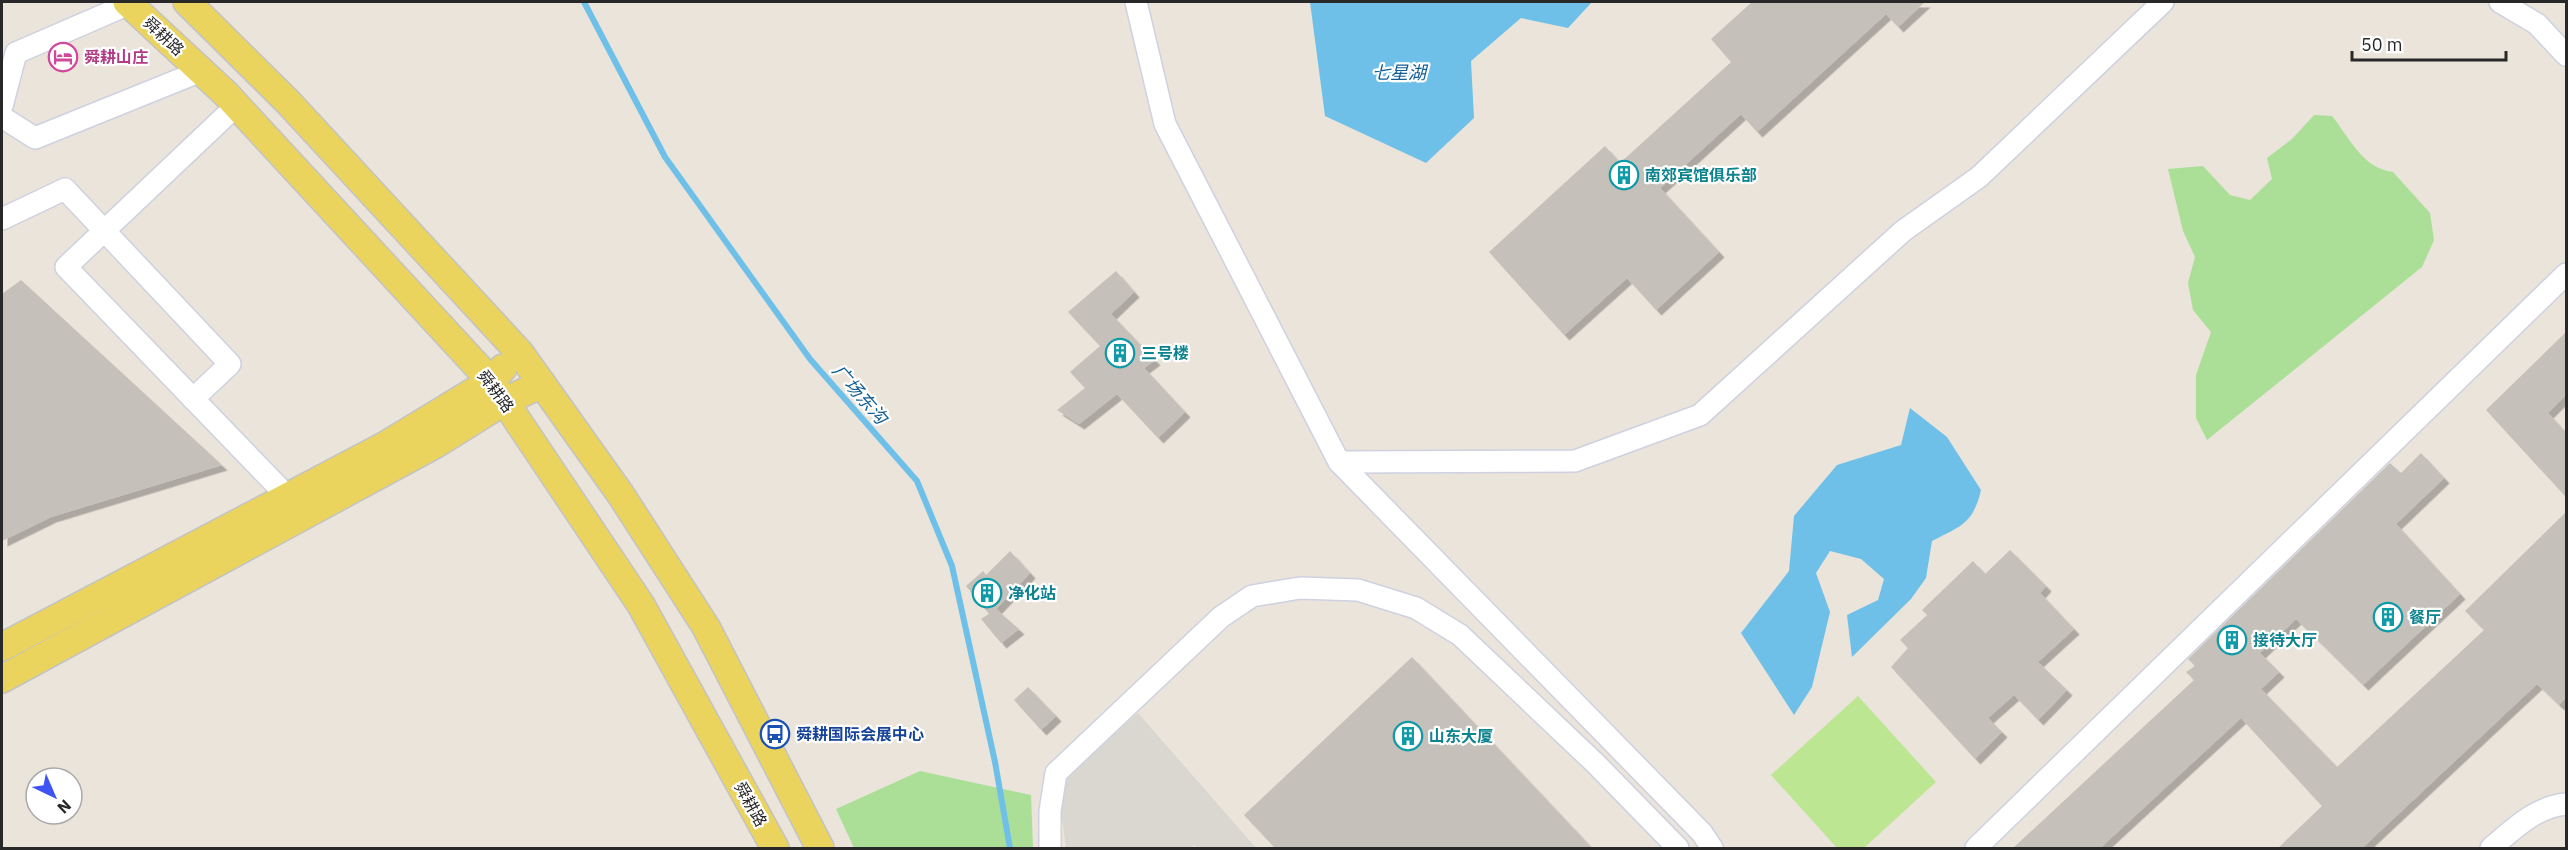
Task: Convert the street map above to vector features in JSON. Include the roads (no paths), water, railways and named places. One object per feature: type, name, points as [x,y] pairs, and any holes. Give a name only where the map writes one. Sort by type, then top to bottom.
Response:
[{"type":"main road","points":[[187,2],[288,102],[520,353],[621,495],[706,627],[820,849]]},
{"type":"main road","name":"舜耕路","points":[[128,3],[236,106],[498,391],[641,605],[775,849]]},
{"type":"main road","points":[[2,679],[436,444],[498,391],[520,353]]},
{"type":"main road","points":[[2,647],[384,446],[498,391],[542,384]]},
{"type":"street","points":[[1136,2],[1166,124],[1339,462],[1702,833],[1712,849]]},
{"type":"street","points":[[1339,462],[1575,461],[1700,415],[1903,231],[1979,177],[2163,2]]},
{"type":"street","points":[[2500,2],[2537,24],[2566,55]]},
{"type":"street","points":[[2,106],[15,53],[128,3]]},
{"type":"street","points":[[2,117],[35,138],[201,71]]},
{"type":"street","points":[[236,106],[66,267],[288,497]]},
{"type":"street","points":[[2,219],[65,189],[230,364],[194,399]]},
{"type":"street","points":[[1976,849],[2566,274]]},
{"type":"street","points":[[1050,849],[1050,811],[1056,772],[1221,617],[1252,596],[1300,588],[1358,590],[1387,597],[1416,608],[1460,635],[1595,763],[1678,849]]},
{"type":"street","points":[[2491,849],[2526,819],[2556,805],[2566,804]]},
{"type":"water","name":"七星湖","points":[[1310,2],[1592,2],[1568,28],[1521,18],[1471,61],[1474,118],[1426,163],[1325,116]]},
{"type":"water","points":[[1910,408],[1947,437],[1981,490],[1978,501],[1970,517],[1964,523],[1932,541],[1926,578],[1911,599],[1852,657],[1847,615],[1878,600],[1884,579],[1861,559],[1830,551],[1816,573],[1830,612],[1812,687],[1794,715],[1741,633],[1789,571],[1794,516],[1837,465],[1901,445]]},
{"type":"waterway","name":"广场东沟","points":[[584,2],[665,157],[810,359],[917,481],[952,566],[995,762],[1010,848]]},
{"type":"place","name":"舜耕山庄","points":[[63,57]]},
{"type":"place","name":"南郊宾馆俱乐部","points":[[1624,175]]},
{"type":"place","name":"三号楼","points":[[1120,353]]},
{"type":"place","name":"净化站","points":[[987,593]]},
{"type":"place","name":"餐厅","points":[[2388,617]]},
{"type":"place","name":"接待大厅","points":[[2232,640]]},
{"type":"place","name":"舜耕国际会展中心","points":[[775,734]]},
{"type":"place","name":"山东大厦","points":[[1408,736]]}]
